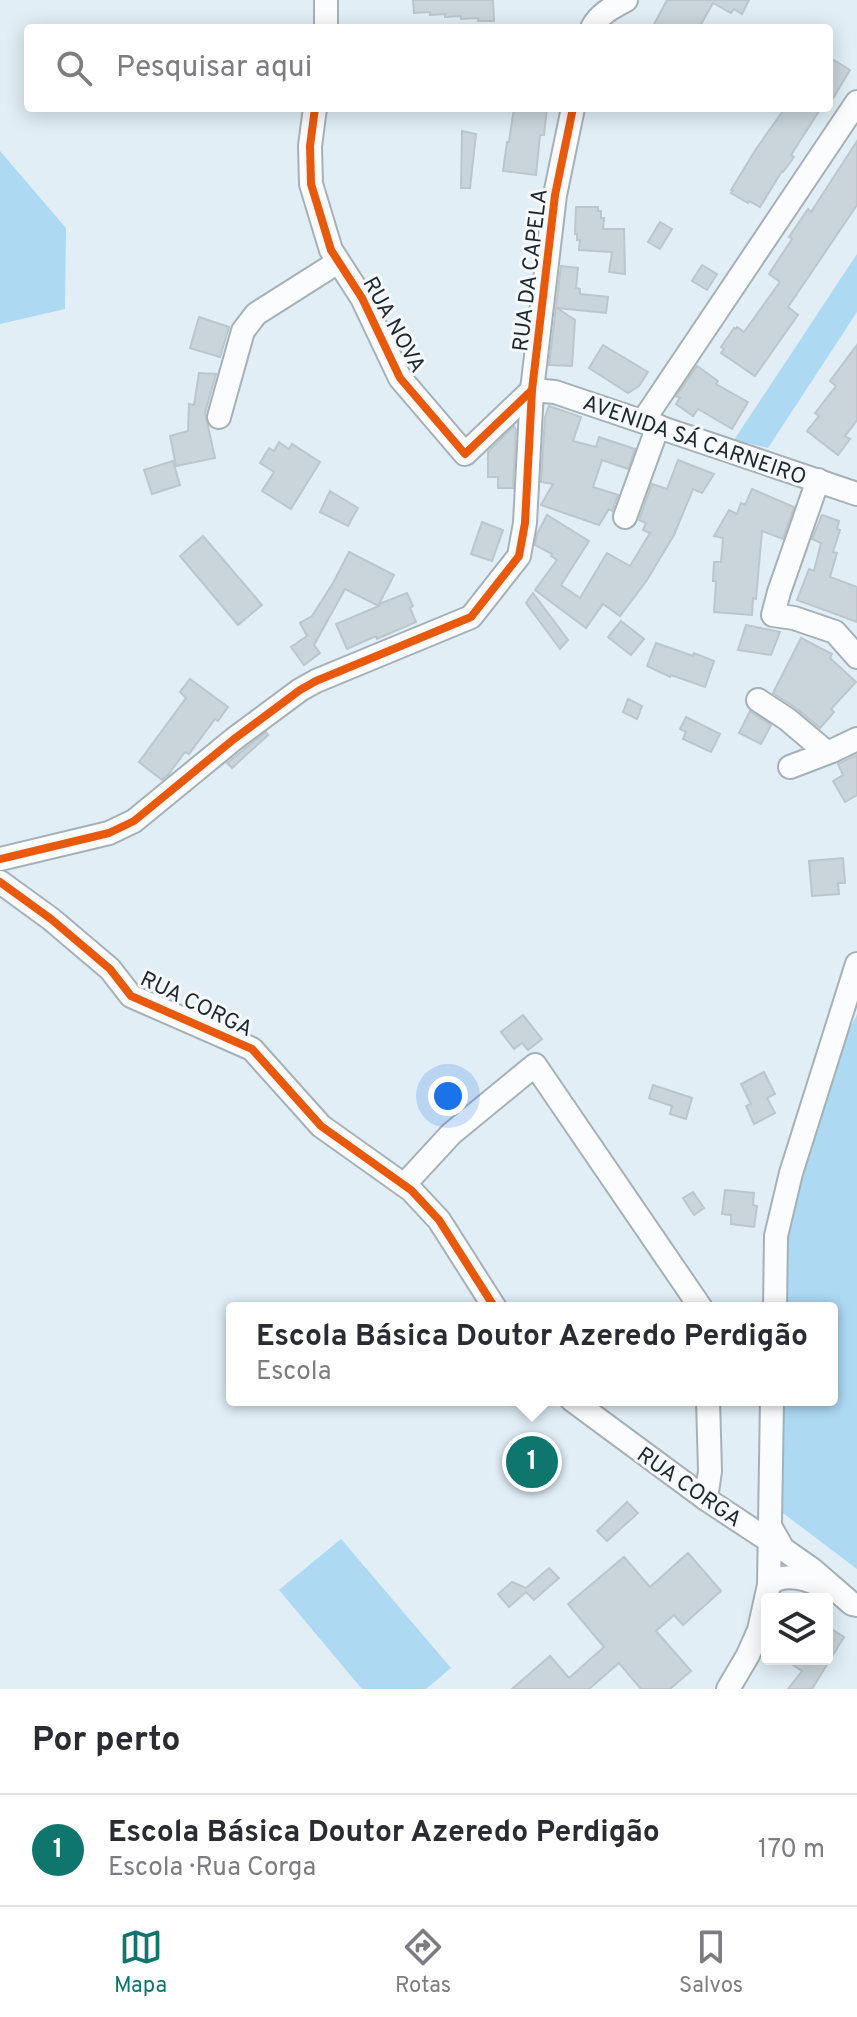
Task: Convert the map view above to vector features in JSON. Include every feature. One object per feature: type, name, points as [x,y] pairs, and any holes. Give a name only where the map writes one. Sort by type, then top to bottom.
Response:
[{"type":"street","points":[[326,0],[326,24]]},
{"type":"street","points":[[594,24],[610,8],[626,0]]},
{"type":"street","points":[[625,517],[650,424],[857,102]]},
{"type":"street","name":"RUA NOVA","points":[[314,112],[310,146],[311,184],[331,250],[362,298],[400,378],[465,454],[532,390]]},
{"type":"street","name":"RUA DA CAPELA","points":[[0,859],[109,833],[134,821],[234,739],[300,690],[471,617],[519,556],[525,523],[532,390],[555,195],[572,112]]},
{"type":"street","points":[[219,417],[243,331],[256,314],[338,262]]},
{"type":"street","name":"AVENIDA SÁ CARNEIRO","points":[[532,390],[555,392],[856,491]]},
{"type":"street","points":[[818,480],[773,615],[794,618],[835,632],[857,657]]},
{"type":"street","points":[[758,700],[787,719],[825,751],[832,751]]},
{"type":"street","points":[[790,767],[857,739]]},
{"type":"street","name":"RUA CORGA","points":[[0,882],[51,919],[110,969],[131,996],[252,1049],[321,1126],[404,1185],[439,1220],[491,1302]]},
{"type":"street","points":[[775,1302],[776,1236],[791,1173],[857,964]]},
{"type":"street","points":[[404,1185],[451,1134],[535,1065],[697,1302]]},
{"type":"street","name":"RUA CORGA","points":[[580,1406],[706,1499],[770,1534],[783,1549],[854,1605]]},
{"type":"street","points":[[706,1499],[710,1471],[708,1406]]},
{"type":"street","points":[[768,1593],[772,1406]]},
{"type":"street","points":[[769,1585],[780,1578],[813,1581],[854,1605]]},
{"type":"street","points":[[833,1606],[854,1605]]},
{"type":"street","points":[[728,1689],[761,1632]]},
{"type":"shaded area","points":[[0,151],[66,228],[65,309],[0,324]]},
{"type":"shaded area","points":[[857,254],[857,312],[768,448],[734,440]]},
{"type":"shaded area","points":[[857,1014],[857,1569],[783,1513],[784,1406],[838,1406],[838,1302],[786,1302],[788,1237],[808,1119]]},
{"type":"shaded area","points":[[341,1539],[451,1668],[426,1689],[362,1689],[279,1590]]},
{"type":"building","points":[[413,0],[493,0],[494,21],[430,15],[430,12],[414,13]]},
{"type":"building","points":[[667,0],[749,0],[742,14],[734,9],[731,13],[713,3],[701,24],[654,24]]},
{"type":"building","points":[[833,59],[850,70],[833,98]]},
{"type":"building","points":[[513,112],[547,112],[544,135],[540,135],[536,175],[503,171]]},
{"type":"building","points":[[782,112],[818,112],[791,155],[794,157],[760,207],[731,193]]},
{"type":"building","points":[[462,131],[476,134],[470,188],[461,188]]},
{"type":"building","points":[[857,141],[857,205],[788,307],[798,315],[755,376],[721,353],[724,349],[721,347],[734,328],[744,332],[780,282],[769,274],[792,239],[789,237],[808,209],[811,212]]},
{"type":"building","points":[[576,207],[598,207],[601,218],[604,218],[603,229],[624,229],[625,274],[609,272],[612,252],[579,250],[580,240],[575,234]]},
{"type":"building","points":[[660,222],[672,229],[660,249],[648,242]]},
{"type":"building","points":[[702,265],[717,274],[707,290],[692,281]]},
{"type":"building","points":[[561,266],[578,268],[576,288],[580,289],[580,294],[608,297],[606,313],[557,308],[575,320],[572,366],[549,365]]},
{"type":"building","points":[[199,317],[229,327],[220,357],[190,348]]},
{"type":"building","points":[[603,345],[648,372],[639,386],[628,393],[589,368]]},
{"type":"building","points":[[857,345],[857,420],[845,436],[850,439],[838,455],[807,431],[819,416],[815,413],[836,386],[830,381]]},
{"type":"building","points":[[697,366],[718,381],[716,384],[748,402],[732,429],[698,409],[693,416],[676,404],[680,398],[676,396]]},
{"type":"building","points":[[199,373],[216,374],[205,413],[215,458],[176,466],[170,436],[188,431],[189,404],[194,405]]},
{"type":"building","points":[[549,406],[581,417],[573,441],[596,447],[599,437],[635,449],[628,469],[602,460],[593,487],[618,495],[612,511],[609,509],[599,525],[541,505],[553,484],[541,482],[545,417]]},
{"type":"building","points":[[514,426],[513,488],[498,488],[498,477],[488,477],[488,452]]},
{"type":"building","points":[[279,442],[289,449],[292,444],[320,462],[291,509],[262,491],[274,472],[260,463],[269,448],[274,451]]},
{"type":"building","points":[[678,460],[714,474],[702,493],[693,489],[674,535],[647,580],[620,616],[603,604],[586,628],[535,590],[557,560],[535,545],[547,515],[589,541],[561,585],[580,598],[607,553],[630,566],[650,533],[643,530],[646,523],[639,520],[652,484],[667,489]]},
{"type":"building","points":[[173,461],[180,485],[152,494],[144,470]]},
{"type":"building","points":[[752,489],[794,507],[783,539],[762,531],[752,615],[714,612],[714,562],[721,562],[723,538],[714,536],[729,510],[737,514]]},
{"type":"building","points":[[330,491],[358,508],[348,526],[320,512]]},
{"type":"building","points":[[822,515],[839,521],[837,529],[840,530],[833,552],[837,553],[830,577],[857,587],[857,622],[797,600],[809,569],[814,571],[821,543],[812,539]]},
{"type":"building","points":[[482,522],[503,530],[492,561],[471,554]]},
{"type":"building","points":[[203,536],[262,605],[238,625],[180,556]]},
{"type":"building","points":[[349,552],[394,575],[379,604],[407,593],[416,622],[347,649],[336,624],[379,606],[345,589],[314,645],[320,653],[304,665],[291,647],[307,636],[300,623],[312,616]]},
{"type":"building","points":[[533,593],[568,640],[560,649],[526,603]]},
{"type":"building","points":[[621,621],[644,639],[631,655],[608,637]]},
{"type":"building","points":[[746,625],[780,632],[771,655],[738,650]]},
{"type":"building","points":[[801,638],[832,654],[830,658],[856,682],[831,709],[834,712],[820,728],[773,693]]},
{"type":"building","points":[[656,643],[714,661],[705,687],[670,677],[647,666]]},
{"type":"building","points":[[190,679],[228,707],[189,754],[185,752],[162,780],[139,762],[186,698],[180,692]]},
{"type":"building","points":[[628,699],[642,706],[637,719],[623,712]]},
{"type":"building","points":[[750,711],[771,725],[761,744],[739,733]]},
{"type":"building","points":[[686,717],[720,734],[711,752],[683,739],[686,732],[680,729]]},
{"type":"building","points":[[266,732],[268,735],[232,768],[227,763]]},
{"type":"building","points":[[857,755],[857,795],[845,802],[833,781],[843,775],[838,764]]},
{"type":"building","points":[[843,858],[845,883],[838,883],[839,894],[812,896],[809,861]]},
{"type":"building","points":[[523,1015],[542,1039],[528,1050],[522,1043],[514,1049],[501,1032]]},
{"type":"building","points":[[764,1072],[775,1094],[767,1098],[775,1113],[754,1124],[746,1106],[751,1104],[741,1084]]},
{"type":"building","points":[[653,1085],[692,1098],[686,1119],[670,1114],[672,1106],[649,1098]]},
{"type":"building","points":[[725,1190],[754,1193],[753,1205],[757,1206],[754,1227],[731,1224],[731,1215],[722,1214]]},
{"type":"building","points":[[693,1192],[704,1208],[694,1215],[683,1198]]},
{"type":"building","points":[[627,1502],[638,1513],[607,1541],[597,1531]]},
{"type":"building","points":[[688,1553],[721,1591],[683,1625],[674,1615],[656,1631],[691,1671],[670,1689],[641,1689],[619,1663],[589,1689],[512,1689],[550,1656],[569,1678],[604,1647],[568,1604],[624,1557],[650,1587]]},
{"type":"building","points":[[549,1568],[559,1578],[534,1600],[526,1592],[509,1607],[498,1594],[512,1582],[526,1588]]},
{"type":"building","points":[[833,1630],[844,1637],[833,1655]]},
{"type":"building","points":[[793,1665],[827,1665],[812,1689],[788,1689],[802,1671]]},
{"type":"cycle path","points":[[314,112],[310,146],[311,184],[331,250],[362,298],[400,378],[465,454],[532,390]]},
{"type":"cycle path","points":[[0,859],[109,833],[134,821],[234,739],[300,690],[471,617],[519,556],[525,523],[532,390],[555,195],[572,112]]},
{"type":"cycle path","points":[[0,882],[51,919],[110,969],[131,996],[252,1049],[321,1126],[411,1190],[439,1220],[491,1302]]},
{"type":"place","name":"Escola Básica Doutor Azeredo Perdigão","points":[[532,1462]]}]
